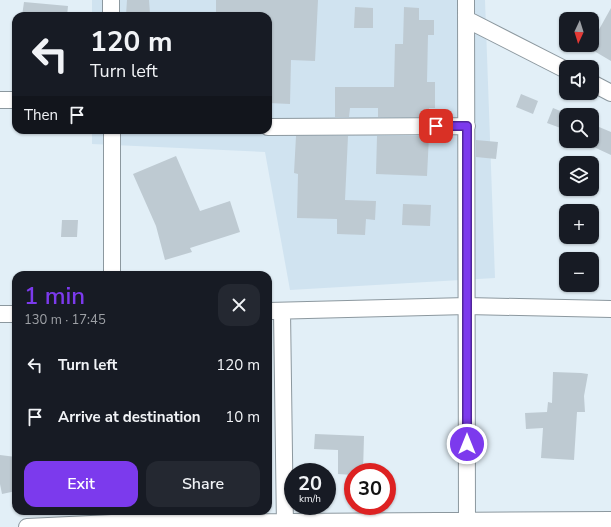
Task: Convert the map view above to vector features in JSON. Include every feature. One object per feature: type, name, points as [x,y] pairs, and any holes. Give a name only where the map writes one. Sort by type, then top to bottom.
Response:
[{"type":"street","points":[[112,0],[112,12]]},
{"type":"street","points":[[466,0],[467,524]]},
{"type":"street","points":[[466,19],[559,66]]},
{"type":"street","points":[[599,87],[611,93]]},
{"type":"street","points":[[0,100],[12,100]]},
{"type":"street","points":[[272,127],[467,126]]},
{"type":"street","points":[[112,134],[112,271]]},
{"type":"street","points":[[285,525],[275,311],[467,306],[611,309]]},
{"type":"street","points":[[0,314],[12,314]]},
{"type":"street","points":[[27,527],[112,520],[285,525],[467,524],[611,520]]},
{"type":"shaded area","points":[[92,0],[485,0],[495,278],[290,290],[265,152],[92,144],[92,134],[272,134],[272,12],[92,12]]},
{"type":"building","points":[[127,0],[149,0],[150,12],[126,12]]},
{"type":"building","points":[[216,0],[318,0],[315,61],[291,60],[290,104],[272,103],[272,12],[216,12]]},
{"type":"building","points":[[24,2],[68,6],[67,12],[23,12]]},
{"type":"building","points":[[355,7],[373,8],[373,28],[354,28]]},
{"type":"building","points":[[404,7],[419,8],[419,20],[434,20],[434,35],[428,35],[427,82],[435,82],[435,108],[429,108],[429,117],[378,117],[378,108],[350,108],[349,117],[335,117],[335,87],[394,87],[395,44],[403,44]]},
{"type":"building","points":[[611,8],[611,61],[596,52],[599,52],[599,29]]},
{"type":"building","points":[[521,94],[538,101],[533,114],[516,107]]},
{"type":"building","points":[[553,108],[559,110],[559,127],[547,123]]},
{"type":"building","points":[[599,127],[611,132],[611,155],[596,148],[599,148]]},
{"type":"building","points":[[296,136],[348,136],[345,200],[376,201],[375,220],[366,219],[365,235],[337,234],[337,219],[297,218],[298,174],[294,173]]},
{"type":"building","points":[[377,136],[429,136],[427,176],[376,174]]},
{"type":"building","points":[[476,140],[498,142],[496,159],[476,157]]},
{"type":"building","points":[[176,156],[200,211],[230,201],[240,232],[190,248],[192,252],[165,260],[156,226],[133,174]]},
{"type":"building","points":[[403,204],[431,205],[430,226],[402,225]]},
{"type":"building","points":[[62,220],[78,220],[77,237],[61,237]]},
{"type":"building","points":[[553,372],[588,374],[584,396],[585,412],[577,412],[574,460],[541,458],[543,428],[526,429],[525,413],[547,412],[548,402],[552,403]]},
{"type":"building","points":[[315,434],[364,436],[363,463],[344,463],[344,474],[338,474],[338,450],[314,449]]},
{"type":"building","points":[[0,455],[12,456],[12,492],[2,494],[0,484]]},
{"type":"route","points":[[436,126],[467,126],[467,444]]}]
